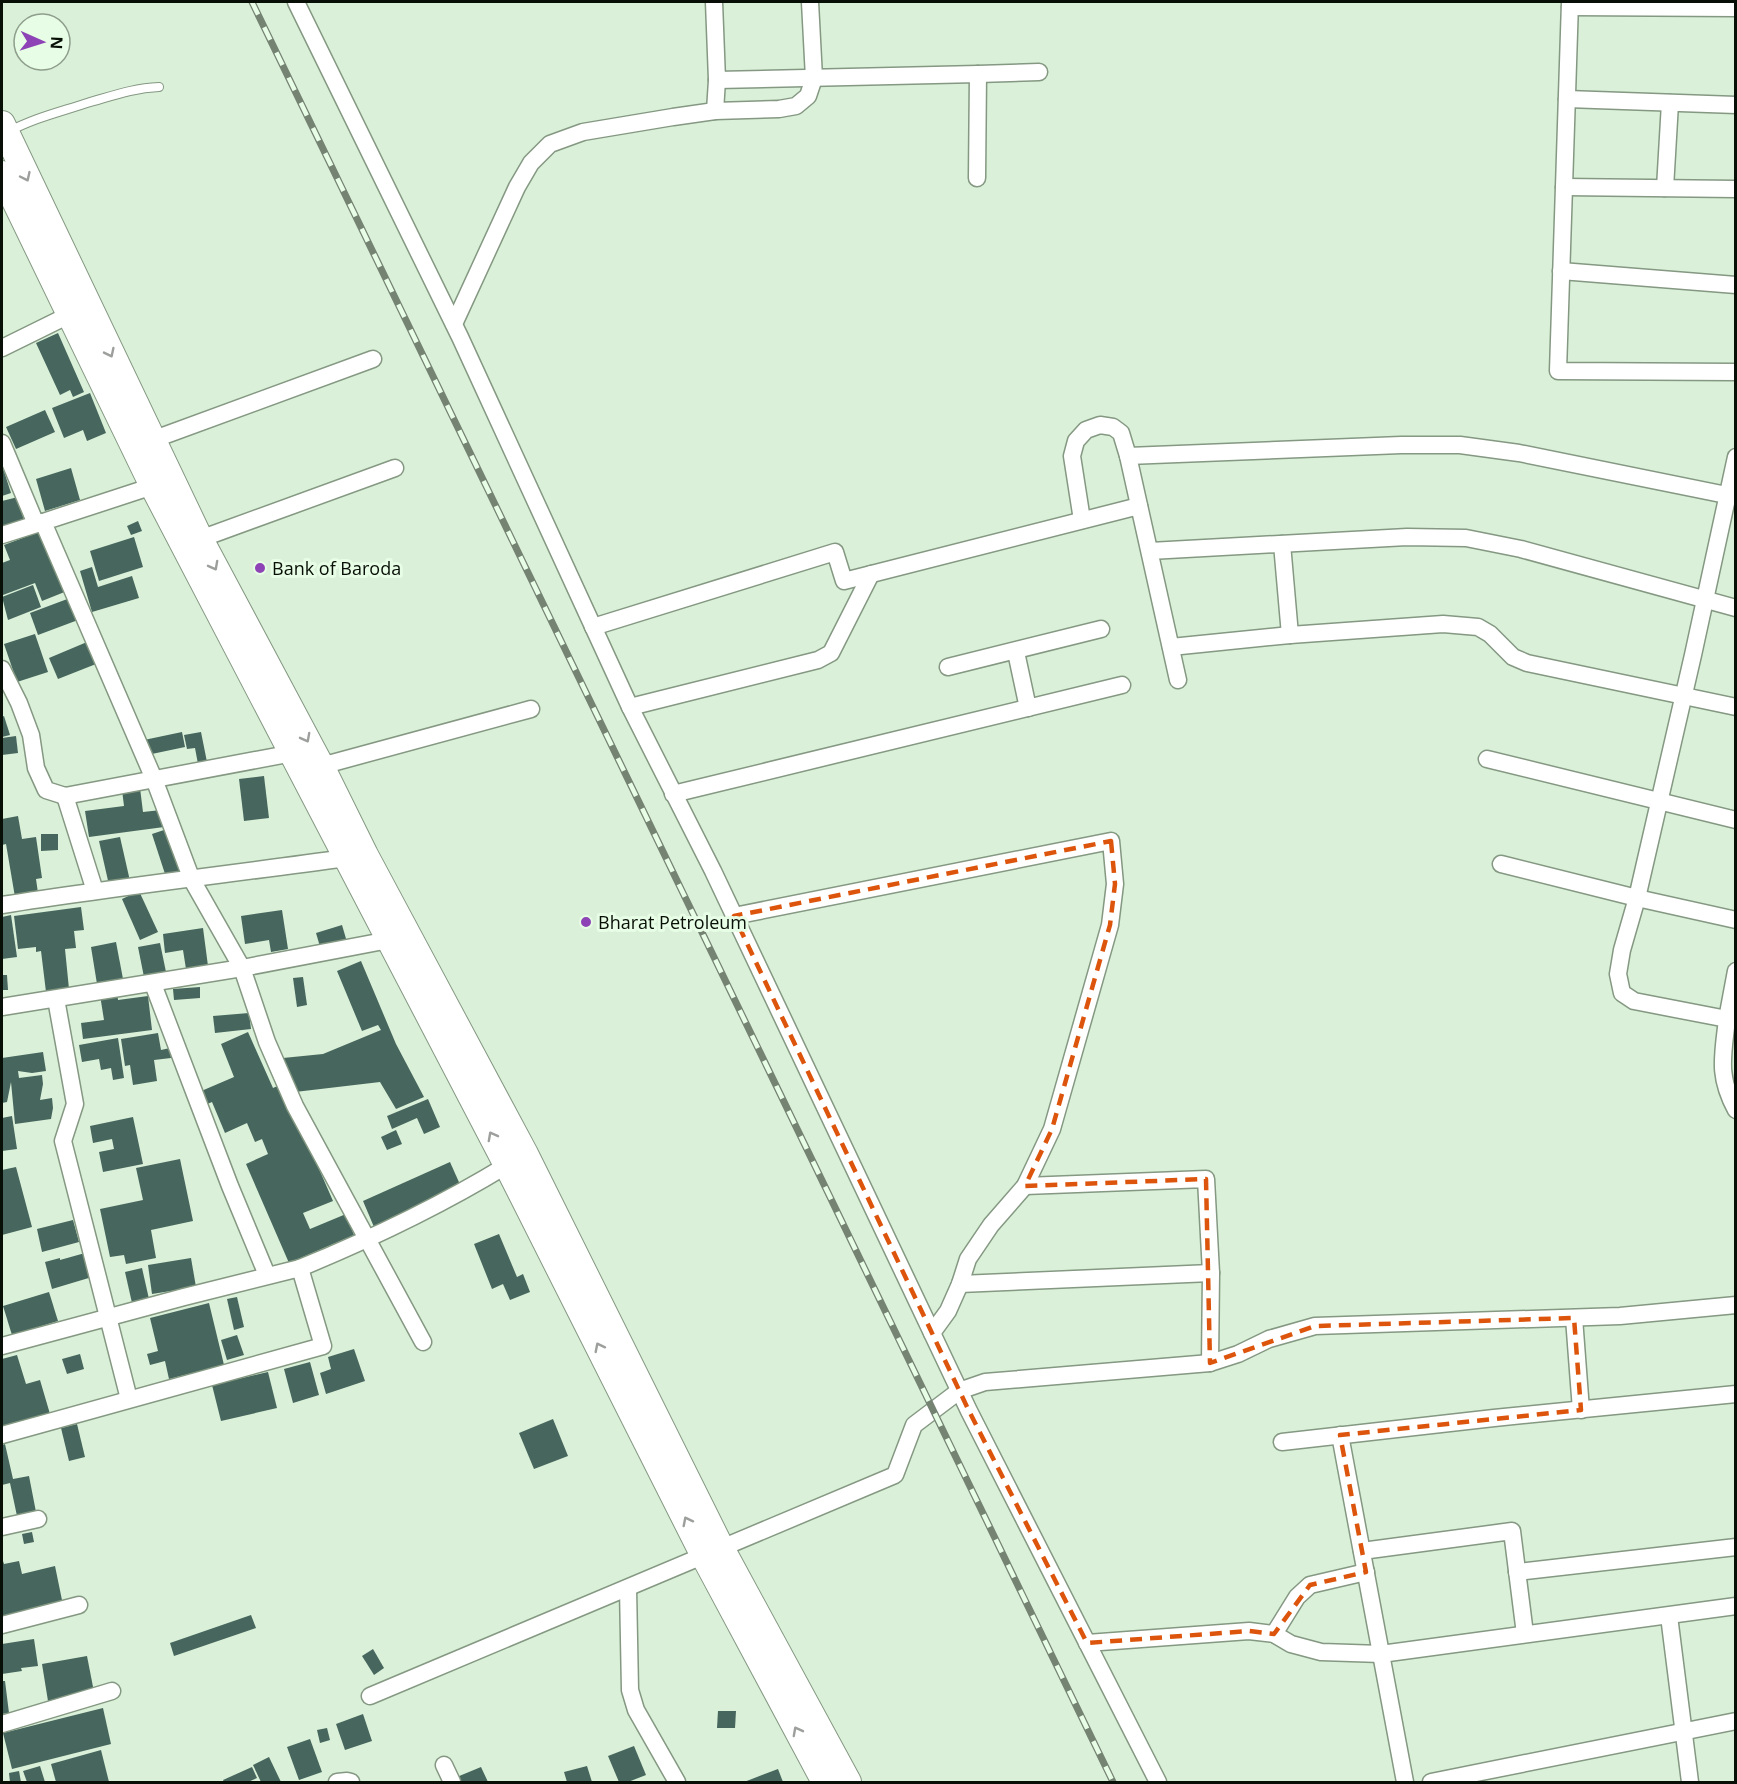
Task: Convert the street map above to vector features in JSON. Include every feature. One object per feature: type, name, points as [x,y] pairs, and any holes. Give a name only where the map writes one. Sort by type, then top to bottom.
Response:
[{"type":"main road","points":[[4,128],[200,538],[321,766],[365,855],[525,1154],[712,1552],[825,1782]]},
{"type":"main road","points":[[2,174],[153,486],[507,1165],[712,1552],[848,1782]]},
{"type":"street","points":[[296,2],[454,324],[630,707],[734,916],[959,1390],[1158,1782]]},
{"type":"street","points":[[714,2],[717,80],[715,111]]},
{"type":"street","points":[[454,324],[517,187],[531,163],[550,144],[583,132],[715,111],[779,109],[796,106],[808,96],[814,78],[810,2]]},
{"type":"street","points":[[1736,8],[1570,4],[1558,370],[1736,372]]},
{"type":"street","points":[[717,80],[1039,72]]},
{"type":"street","points":[[977,178],[978,74]]},
{"type":"street","points":[[1567,99],[1736,105]]},
{"type":"street","points":[[1665,188],[1670,103]]},
{"type":"street","points":[[1564,187],[1736,189]]},
{"type":"street","points":[[1561,271],[1736,285]]},
{"type":"street","points":[[2,348],[69,315]]},
{"type":"street","points":[[152,440],[373,359]]},
{"type":"street","points":[[1082,520],[1072,456],[1076,441],[1086,430],[1100,426],[1113,427],[1121,433],[1128,456],[1178,680]]},
{"type":"street","points":[[2,443],[154,779],[192,880],[242,968],[267,1042],[295,1106],[423,1342]]},
{"type":"street","points":[[1128,456],[1401,445],[1460,445],[1519,453],[1731,496]]},
{"type":"street","points":[[1731,1020],[1634,1001],[1622,993],[1618,974],[1731,496],[1736,457]]},
{"type":"street","points":[[200,538],[396,468]]},
{"type":"street","points":[[2,535],[153,486]]},
{"type":"street","points":[[593,627],[835,552],[844,581],[1139,506]]},
{"type":"street","points":[[1150,551],[1407,537],[1466,538],[1521,549],[1736,608]]},
{"type":"street","points":[[1282,544],[1290,635]]},
{"type":"street","points":[[630,707],[818,660],[831,653],[871,574]]},
{"type":"street","points":[[1171,647],[1290,635],[1443,624],[1478,627],[1490,634],[1513,657],[1527,663],[1736,707]]},
{"type":"street","points":[[948,667],[1101,629]]},
{"type":"street","points":[[1016,651],[1028,708]]},
{"type":"street","points":[[2,669],[19,703],[31,735],[36,768],[46,790],[65,796],[293,753]]},
{"type":"street","points":[[673,794],[1122,686]]},
{"type":"street","points":[[2,705],[19,703]]},
{"type":"street","points":[[321,766],[531,709]]},
{"type":"street","points":[[1487,759],[1736,820]]},
{"type":"street","points":[[65,796],[95,891]]},
{"type":"street","points":[[734,916],[1111,841],[1115,884],[1110,925],[1052,1129],[1025,1186],[991,1225],[968,1258],[948,1311],[932,1333]]},
{"type":"street","points":[[2,905],[346,858]]},
{"type":"street","points":[[1501,864],[1736,920]]},
{"type":"street","points":[[2,1007],[153,984],[389,940]]},
{"type":"street","points":[[1736,971],[1731,1020],[1722,1064],[1726,1091],[1736,1110]]},
{"type":"street","points":[[153,984],[230,1186],[267,1275]]},
{"type":"street","points":[[56,999],[75,1104],[63,1141],[129,1399]]},
{"type":"street","points":[[2,1346],[109,1316],[300,1268],[369,1240],[465,1191],[507,1165]]},
{"type":"street","points":[[1025,1186],[1206,1179],[1211,1273],[1210,1363]]},
{"type":"street","points":[[2,1436],[323,1346],[300,1268]]},
{"type":"street","points":[[960,1284],[1211,1273]]},
{"type":"street","points":[[370,1696],[895,1475],[914,1425],[959,1390],[985,1382],[1210,1363],[1238,1354],[1269,1339],[1315,1326],[1574,1318],[1736,1305]]},
{"type":"street","points":[[1574,1318],[1581,1410]]},
{"type":"street","points":[[1281,1442],[1736,1394]]},
{"type":"street","points":[[1341,1435],[1405,1782]]},
{"type":"street","points":[[2,1527],[38,1519]]},
{"type":"street","points":[[1362,1551],[1512,1531],[1525,1634]]},
{"type":"street","points":[[1517,1572],[1736,1547]]},
{"type":"street","points":[[1274,1634],[1297,1597],[1310,1584],[1366,1572]]},
{"type":"street","points":[[628,1588],[632,1700],[677,1782]]},
{"type":"street","points":[[2,1625],[79,1605]]},
{"type":"street","points":[[1087,1643],[1249,1631],[1274,1634],[1291,1644],[1321,1652],[1381,1654],[1736,1606]]},
{"type":"street","points":[[1669,1616],[1690,1782]]},
{"type":"street","points":[[2,1724],[112,1691]]},
{"type":"street","points":[[1431,1782],[1736,1721]]},
{"type":"street","points":[[444,1765],[452,1782]]},
{"type":"street","points":[[337,1782],[351,1782]]},
{"type":"lane","points":[[4,128],[125,91],[159,87]]},
{"type":"highlighted area","points":[[1111,841],[1115,884],[1110,925],[1052,1129],[1025,1186],[1206,1179],[1210,1363],[1315,1326],[1574,1318],[1581,1410],[1340,1435],[1366,1572],[1310,1585],[1274,1634],[1249,1631],[1087,1643],[969,1411],[734,916]]},
{"type":"building","points":[[58,333],[84,392],[73,397],[70,390],[60,395],[36,343]]},
{"type":"building","points":[[90,393],[106,433],[87,441],[83,430],[64,438],[52,408]]},
{"type":"building","points":[[45,410],[55,432],[16,449],[6,427]]},
{"type":"building","points":[[2,465],[11,493],[2,496]]},
{"type":"building","points":[[71,468],[80,500],[45,511],[36,479]]},
{"type":"building","points":[[18,497],[24,521],[2,526],[2,501]]},
{"type":"building","points":[[138,521],[142,531],[131,535],[127,526]]},
{"type":"building","points":[[44,530],[67,591],[42,601],[35,583],[3,595],[2,563],[10,560],[4,545]]},
{"type":"building","points":[[134,537],[143,567],[99,581],[90,551]]},
{"type":"building","points":[[92,567],[98,587],[132,576],[139,598],[92,612],[80,571]]},
{"type":"building","points":[[33,585],[41,607],[8,620],[2,597]]},
{"type":"building","points":[[70,598],[78,620],[38,635],[30,613]]},
{"type":"building","points":[[35,634],[48,672],[17,682],[4,644]]},
{"type":"building","points":[[87,642],[96,664],[58,679],[49,658]]},
{"type":"building","points":[[4,716],[10,735],[2,737],[2,717]]},
{"type":"building","points":[[182,732],[185,747],[147,755],[144,740]]},
{"type":"building","points":[[201,732],[207,762],[198,764],[195,748],[187,749],[184,735]]},
{"type":"building","points":[[16,736],[18,753],[2,755],[2,738]]},
{"type":"building","points":[[264,776],[269,818],[244,821],[239,779]]},
{"type":"building","points":[[140,788],[143,812],[161,810],[164,827],[89,837],[85,811],[124,806],[122,790]]},
{"type":"building","points":[[18,816],[22,839],[36,837],[42,878],[36,879],[38,893],[15,897],[6,844],[2,845],[2,819]]},
{"type":"building","points":[[170,828],[184,872],[166,877],[152,834]]},
{"type":"building","points":[[41,834],[58,834],[58,850],[41,851]]},
{"type":"building","points":[[120,837],[130,881],[109,885],[99,841]]},
{"type":"building","points":[[139,891],[158,932],[140,940],[122,899]]},
{"type":"building","points":[[81,907],[84,930],[74,931],[76,948],[65,949],[69,989],[46,992],[41,951],[36,952],[36,947],[18,949],[14,916]]},
{"type":"building","points":[[282,910],[288,949],[271,952],[269,940],[245,944],[241,916]]},
{"type":"building","points":[[11,915],[17,957],[2,959],[2,917]]},
{"type":"building","points":[[342,925],[347,942],[321,950],[316,933]]},
{"type":"building","points":[[203,928],[208,966],[186,969],[183,950],[165,953],[163,934]]},
{"type":"building","points":[[116,942],[123,979],[97,984],[91,947]]},
{"type":"building","points":[[160,943],[166,972],[144,977],[138,947]]},
{"type":"building","points":[[361,961],[396,1044],[424,1097],[396,1109],[380,1082],[295,1092],[283,1058],[323,1054],[381,1030],[378,1025],[362,1031],[337,971]]},
{"type":"building","points":[[2,975],[7,975],[8,990],[2,990]]},
{"type":"building","points":[[303,977],[307,1005],[297,1007],[293,978]]},
{"type":"building","points":[[200,987],[200,998],[174,1000],[173,989]]},
{"type":"building","points":[[117,992],[118,1000],[148,996],[152,1030],[83,1039],[81,1023],[104,1020],[100,995]]},
{"type":"building","points":[[249,1013],[251,1029],[215,1033],[213,1016]]},
{"type":"building","points":[[248,1032],[273,1088],[282,1084],[333,1201],[303,1213],[310,1229],[346,1214],[354,1235],[289,1263],[246,1164],[268,1154],[262,1139],[255,1142],[247,1123],[225,1133],[212,1102],[205,1105],[199,1092],[234,1077],[221,1044]]},
{"type":"building","points":[[158,1033],[161,1050],[170,1048],[171,1058],[154,1060],[157,1081],[133,1085],[130,1065],[125,1066],[121,1039]]},
{"type":"building","points":[[118,1038],[124,1078],[113,1080],[111,1068],[101,1070],[99,1059],[82,1062],[79,1045]]},
{"type":"building","points":[[43,1052],[46,1071],[32,1073],[18,1071],[19,1078],[42,1075],[40,1100],[52,1098],[51,1119],[15,1124],[11,1082],[7,1102],[2,1103],[2,1058]]},
{"type":"building","points":[[428,1099],[440,1127],[424,1134],[417,1118],[392,1129],[387,1116]]},
{"type":"building","points":[[12,1116],[17,1149],[2,1151],[2,1118]]},
{"type":"building","points":[[133,1117],[143,1164],[103,1172],[99,1152],[114,1149],[112,1139],[93,1143],[90,1126]]},
{"type":"building","points":[[396,1130],[402,1144],[387,1150],[381,1137]]},
{"type":"building","points":[[180,1159],[193,1221],[151,1230],[156,1258],[126,1264],[124,1255],[110,1257],[100,1209],[143,1200],[136,1168]]},
{"type":"building","points":[[450,1162],[462,1189],[374,1227],[363,1201]]},
{"type":"building","points":[[16,1167],[32,1227],[2,1235],[2,1170]]},
{"type":"building","points":[[73,1220],[79,1242],[42,1252],[37,1229]]},
{"type":"building","points":[[499,1234],[517,1277],[523,1274],[530,1292],[510,1300],[503,1284],[492,1289],[474,1244]]},
{"type":"building","points":[[85,1253],[92,1277],[52,1289],[45,1262]]},
{"type":"building","points":[[191,1258],[196,1287],[152,1294],[148,1265]]},
{"type":"building","points":[[142,1268],[149,1299],[132,1303],[125,1272]]},
{"type":"building","points":[[49,1292],[58,1321],[12,1335],[3,1306]]},
{"type":"building","points":[[237,1297],[244,1327],[234,1330],[227,1299]]},
{"type":"building","points":[[209,1303],[224,1365],[169,1379],[165,1361],[150,1365],[147,1354],[158,1351],[150,1318]]},
{"type":"building","points":[[237,1335],[244,1355],[227,1360],[221,1340]]},
{"type":"building","points":[[354,1349],[365,1381],[326,1394],[320,1373],[331,1369],[328,1357]]},
{"type":"building","points":[[80,1354],[84,1369],[67,1374],[62,1359]]},
{"type":"building","points":[[17,1355],[26,1384],[40,1380],[50,1414],[2,1428],[2,1359]]},
{"type":"building","points":[[310,1362],[319,1395],[293,1403],[284,1369]]},
{"type":"building","points":[[268,1372],[277,1408],[221,1421],[212,1385]]},
{"type":"building","points":[[553,1419],[568,1456],[534,1469],[519,1433]]},
{"type":"building","points":[[77,1424],[85,1457],[69,1461],[61,1428]]},
{"type":"building","points":[[5,1444],[13,1479],[29,1476],[36,1512],[17,1516],[10,1483],[2,1485],[2,1445]]},
{"type":"building","points":[[32,1532],[34,1542],[24,1544],[22,1534]]},
{"type":"building","points":[[2,1558],[4,1564],[19,1561],[22,1574],[55,1566],[63,1605],[2,1619]]},
{"type":"building","points":[[251,1615],[256,1628],[174,1656],[170,1643]]},
{"type":"building","points":[[34,1639],[38,1666],[2,1674],[2,1644]]},
{"type":"building","points":[[373,1649],[384,1668],[374,1675],[362,1656]]},
{"type":"building","points":[[87,1656],[94,1692],[48,1701],[42,1664]]},
{"type":"building","points":[[2,1681],[5,1681],[9,1713],[2,1714]]},
{"type":"building","points":[[103,1708],[111,1744],[12,1769],[3,1733]]},
{"type":"building","points":[[718,1711],[736,1711],[735,1728],[717,1728]]},
{"type":"building","points":[[363,1714],[372,1741],[345,1750],[336,1724]]},
{"type":"building","points":[[327,1728],[330,1740],[320,1743],[317,1730]]},
{"type":"building","points":[[310,1739],[322,1772],[299,1780],[287,1747]]},
{"type":"building","points":[[634,1746],[646,1775],[628,1782],[619,1782],[608,1756]]},
{"type":"building","points":[[101,1750],[109,1782],[56,1782],[51,1764]]},
{"type":"building","points":[[269,1757],[281,1782],[261,1782],[253,1765]]},
{"type":"building","points":[[40,1766],[45,1782],[27,1782],[23,1771]]},
{"type":"building","points":[[587,1766],[592,1782],[567,1782],[564,1772]]},
{"type":"building","points":[[252,1767],[257,1778],[248,1782],[224,1782],[223,1780]]},
{"type":"building","points":[[481,1767],[488,1782],[453,1782],[452,1779]]},
{"type":"building","points":[[778,1769],[783,1782],[744,1782]]},
{"type":"building","points":[[19,1771],[21,1782],[10,1782],[9,1773]]},
{"type":"railway","points":[[252,2],[1113,1782]]},
{"type":"place","name":"Bank of Baroda","points":[[260,568]]},
{"type":"place","name":"Bharat Petroleum","points":[[586,922]]}]
